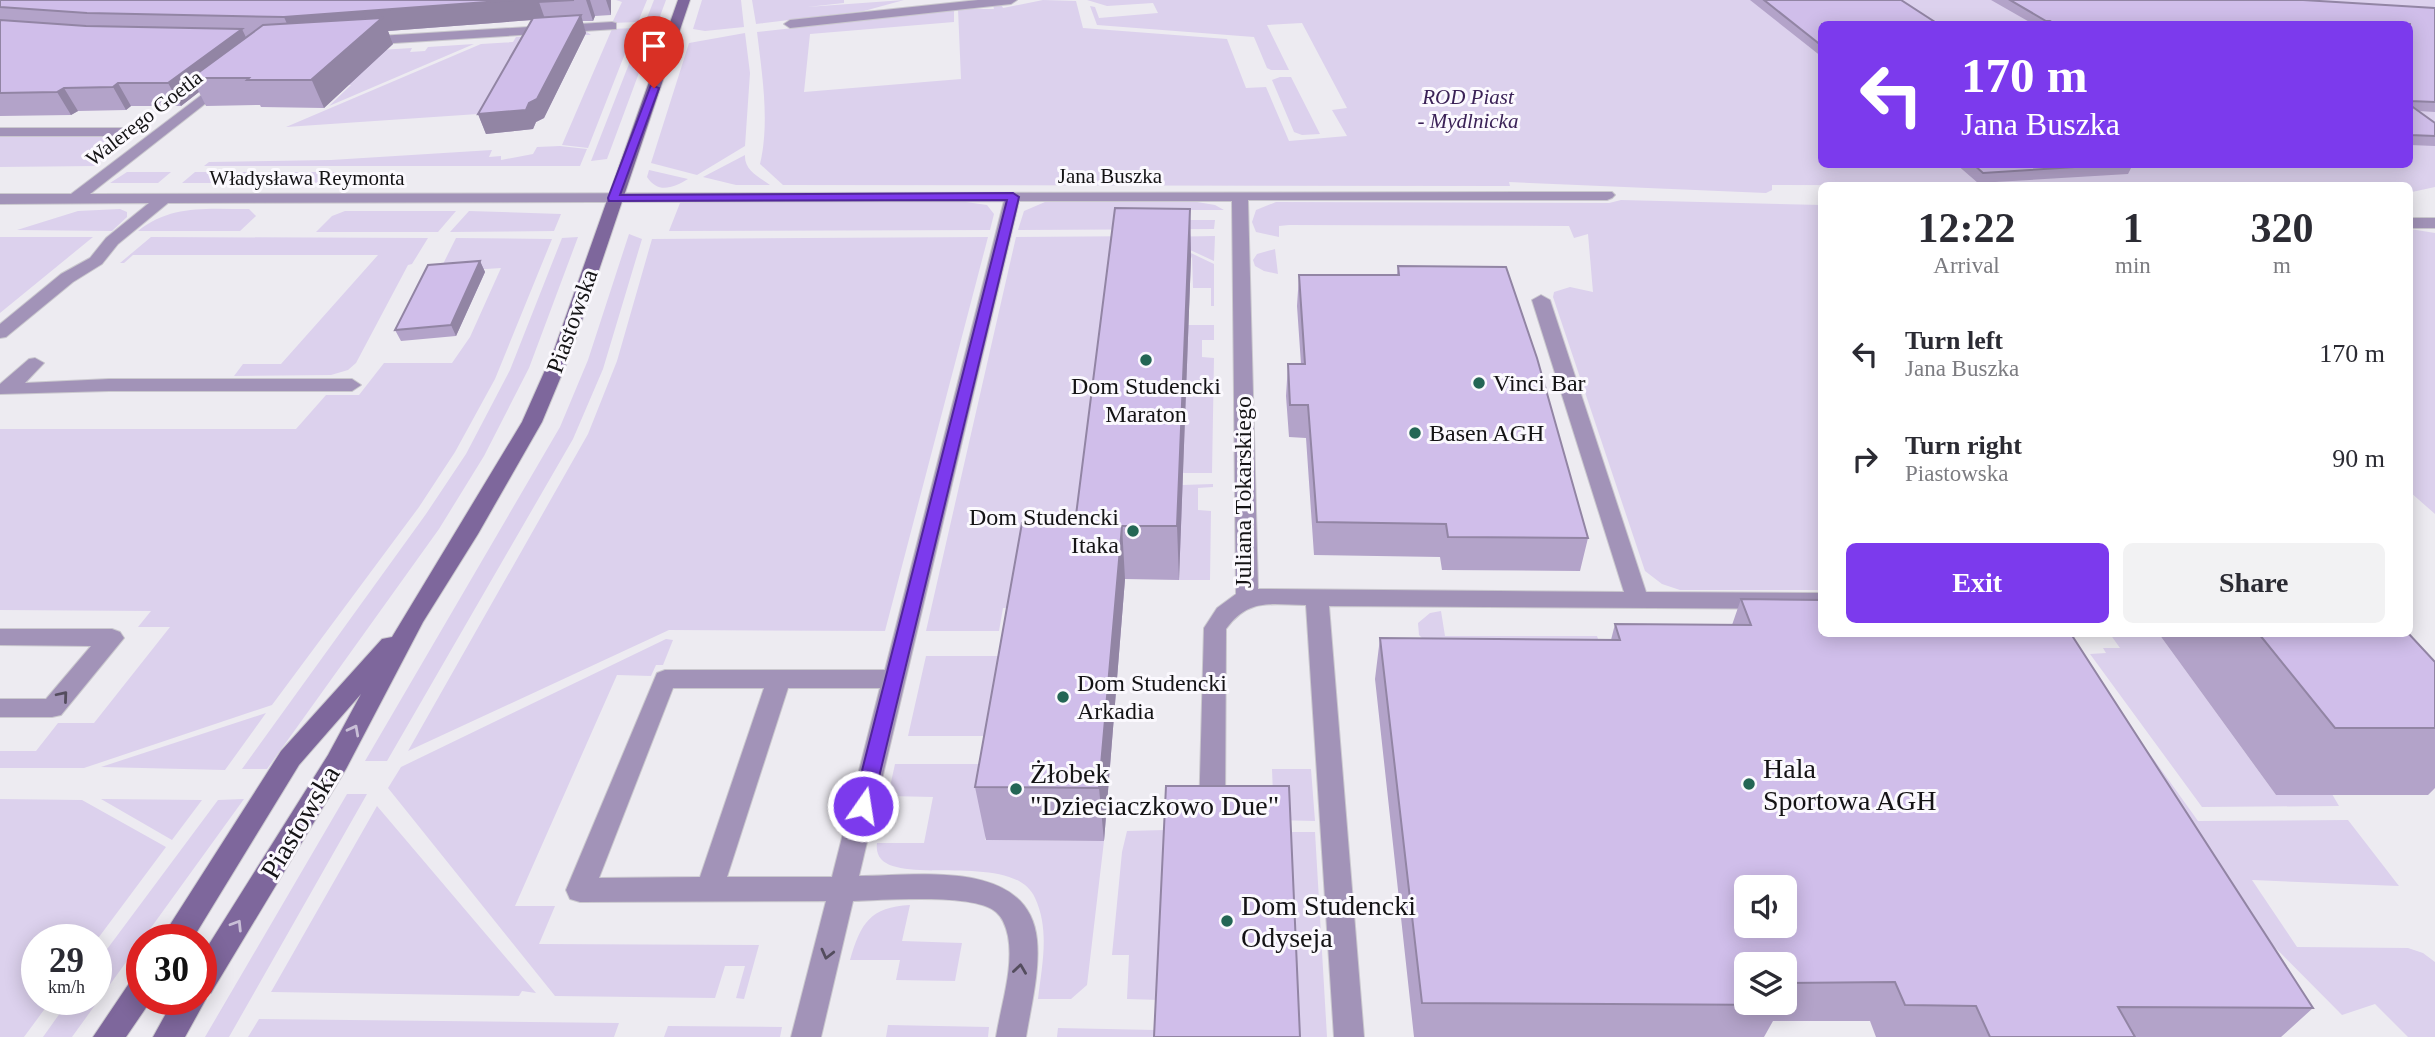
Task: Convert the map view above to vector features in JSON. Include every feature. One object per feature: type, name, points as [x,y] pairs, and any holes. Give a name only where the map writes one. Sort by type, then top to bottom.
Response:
[{"type":"street","name":"Piastowska","points":[[217,957],[337,762],[413,619],[501,479],[547,390],[684,0]]},
{"type":"street","points":[[790,24],[1011,0]]},
{"type":"street","points":[[352,42],[612,26]]},
{"type":"street","name":"Walerego Goetla","points":[[74,199],[233,76]]},
{"type":"street","points":[[0,132],[131,132]]},
{"type":"street","name":"Jana Buszka","points":[[613,198],[1607,195]]},
{"type":"street","points":[[806,1037],[1013,197]]},
{"type":"street","name":"Juliana Tokarskiego","points":[[1212,817],[1215,628],[1225,614],[1247,597],[1240,197]]},
{"type":"street","name":"Władysława Reymonta","points":[[0,199],[613,198]]},
{"type":"street","points":[[0,333],[67,278],[96,261],[111,242],[164,199]]},
{"type":"street","points":[[2413,223],[2435,223]]},
{"type":"street","points":[[1541,300],[1638,601]]},
{"type":"street","points":[[3,389],[35,363]]},
{"type":"street","points":[[3,389],[109,385],[352,385]]},
{"type":"street","points":[[1247,597],[1818,601]]},
{"type":"street","points":[[1317,597],[1349,1037]]},
{"type":"street","name":"Piastowska","points":[[187,924],[232,856],[258,806],[290,758],[413,619]]},
{"type":"street","points":[[0,637],[112,638],[52,708],[0,708]]},
{"type":"street","points":[[893,678],[665,679],[580,890],[978,889],[995,895],[1013,910],[1025,938],[1011,1037]]},
{"type":"street","points":[[709,890],[779,679]]},
{"type":"street","points":[[108,1037],[126,1012]]},
{"type":"street","points":[[168,1037],[181,1015]]},
{"type":"green space","points":[[616,0],[647,0],[638,22],[612,23],[622,2]]},
{"type":"green space","points":[[654,0],[666,0],[607,159],[591,161]]},
{"type":"green space","points":[[702,0],[741,0],[744,27],[705,31],[693,29]]},
{"type":"green space","points":[[752,0],[844,0],[844,3],[807,7],[904,0],[864,11],[756,24]]},
{"type":"green space","name":"ROD Piast - Mydlnicka","points":[[1043,0],[1076,1],[1083,28],[1227,39],[1246,88],[1266,87],[1289,141],[1347,136],[1332,110],[1347,108],[1302,23],[1267,25],[1289,70],[1271,70],[1267,68],[1254,37],[1097,25],[1090,6],[1095,7],[1099,18],[1158,13],[1153,3],[1107,6],[1087,0],[2435,0],[2435,187],[2413,192],[2413,182],[1818,182],[1818,185],[1772,185],[1772,190],[1766,193],[1509,182],[1510,186],[783,185],[760,164],[765,115],[757,32],[954,10],[954,22],[810,34],[804,92],[961,79],[958,9],[994,9],[993,5],[1001,4],[1003,8]]},
{"type":"green space","points":[[635,28],[588,148],[562,145],[612,29]]},
{"type":"green space","points":[[587,32],[591,35],[584,35],[502,105],[478,114],[286,127],[481,44],[513,42],[516,37]]},
{"type":"green space","points":[[745,33],[750,73],[745,146],[697,175],[651,163],[689,43]]},
{"type":"green space","points":[[474,44],[329,106],[351,85],[328,84],[299,55],[412,48],[410,52],[425,51],[428,47]]},
{"type":"green space","points":[[1291,77],[1320,134],[1302,135],[1294,132],[1272,80]]},
{"type":"green space","points":[[0,135],[131,137],[95,166],[0,167]]},
{"type":"green space","points":[[537,147],[587,149],[580,166],[204,166],[209,162],[331,160],[492,150],[489,157],[501,156],[501,160],[533,154]]},
{"type":"green space","points":[[745,155],[750,169],[770,185],[736,185],[703,177]]},
{"type":"green space","points":[[649,170],[688,179],[671,187],[656,186],[647,177]]},
{"type":"green space","points":[[127,172],[171,172],[158,183],[110,183]]},
{"type":"green space","points":[[195,172],[348,172],[336,183],[182,183]]},
{"type":"green space","points":[[1621,200],[1818,205],[1818,590],[1680,590],[1662,584],[1645,571],[1553,297],[1554,292],[1570,287],[1593,292],[1588,234],[1574,238],[1569,226],[1289,225],[1279,226],[1279,237],[1256,232],[1252,222],[1256,210],[1276,202],[1609,203]]},
{"type":"green space","points":[[966,202],[987,205],[994,214],[990,230],[669,231],[680,203]]},
{"type":"green space","points":[[1045,202],[1197,202],[1215,205],[1224,210],[1175,210],[1175,220],[1215,220],[1214,229],[1018,230],[1024,211]]},
{"type":"green space","points":[[120,209],[127,212],[127,217],[112,231],[17,230],[78,211]]},
{"type":"green space","points":[[249,209],[256,216],[240,231],[138,231],[151,222],[177,212]]},
{"type":"green space","points":[[345,211],[456,211],[438,232],[316,232],[332,216]]},
{"type":"green space","points":[[469,211],[561,214],[554,231],[450,232]]},
{"type":"green space","points":[[2413,229],[2435,233],[2435,514],[2413,495]]},
{"type":"green space","points":[[629,234],[642,239],[603,369],[573,439],[387,761],[365,761],[560,427],[588,360]]},
{"type":"green space","points":[[1155,236],[1214,264],[1214,306],[1211,306],[1211,288],[1193,288],[1192,256],[1080,577],[1024,608],[1003,608],[999,631],[926,631],[1016,237]]},
{"type":"green space","points":[[1215,236],[1214,261],[1162,237]]},
{"type":"green space","points":[[0,237],[93,237],[0,313]]},
{"type":"green space","points":[[151,237],[428,238],[412,264],[408,265],[356,363],[348,370],[331,375],[234,376],[243,364],[281,364],[378,255],[133,255],[120,263]]},
{"type":"green space","points":[[578,237],[529,368],[484,456],[439,529],[267,769],[242,769],[426,514],[466,454],[510,370],[562,238]]},
{"type":"green space","points":[[988,237],[885,631],[669,630],[408,751],[588,434],[617,361],[652,239]]},
{"type":"green space","points":[[456,238],[552,239],[495,379],[455,452],[419,507],[272,705],[84,768],[0,768],[0,751],[36,751],[58,723],[94,723],[170,627],[138,627],[151,611],[0,610],[0,429],[296,429],[326,395],[359,395],[384,363],[452,363],[470,337],[501,268],[441,268]]},
{"type":"green space","points":[[1275,249],[1278,274],[1255,266],[1253,260],[1257,254]]},
{"type":"green space","points":[[1188,325],[1214,325],[1214,340],[1202,340],[1202,357],[1214,358],[1212,473],[1183,473]]},
{"type":"green space","points":[[1213,484],[1213,487],[1198,488],[1198,510],[1211,511],[1210,580],[1179,580],[1182,485]]},
{"type":"green space","points":[[1441,611],[1445,636],[1597,636],[1602,650],[1426,642],[1419,635],[1418,623],[1430,613]]},
{"type":"green space","points":[[2112,637],[2161,637],[2276,795],[2332,794],[2339,806],[2202,807],[2090,654],[2106,653],[2103,648],[2120,648]]},
{"type":"green space","points":[[666,639],[673,640],[663,665],[656,665],[651,676],[617,675],[515,906],[555,906],[539,944],[759,945],[744,999],[736,998],[745,966],[725,966],[715,998],[555,996],[388,788],[401,767]]},
{"type":"green space","points":[[926,656],[1017,656],[1004,736],[908,736]]},
{"type":"green space","points":[[2089,669],[2198,821],[2348,820],[2399,886],[2252,880],[2297,947],[2408,948],[2423,953],[2435,962],[2435,1037],[2408,1037],[2375,1004],[2342,1015],[2230,902]]},
{"type":"green space","points":[[266,713],[225,770],[101,767]]},
{"type":"green space","points":[[895,764],[998,764],[985,840],[1104,841],[1087,985],[1071,999],[1038,999],[1044,935],[1035,898],[1021,882],[999,874],[895,867],[881,859],[877,843],[924,843],[933,797],[888,796]]},
{"type":"green space","points":[[1272,769],[1311,769],[1315,821],[1274,820]]},
{"type":"green space","points":[[347,794],[367,794],[229,1037],[205,1037]]},
{"type":"green space","points":[[0,799],[82,800],[166,847],[109,924],[21,924],[21,1015],[40,1015],[24,1037],[0,1037]]},
{"type":"green space","points":[[101,799],[202,800],[172,840]]},
{"type":"green space","points":[[244,799],[154,924],[126,924],[126,962],[112,982],[112,942],[218,800]]},
{"type":"green space","points":[[377,806],[536,993],[522,991],[519,996],[271,992]]},
{"type":"green space","points":[[1165,830],[1161,1000],[1127,999],[1129,955],[1112,955],[1122,852],[1127,831]]},
{"type":"green space","points":[[1285,832],[1315,832],[1327,1037],[1294,1037]]},
{"type":"green space","points":[[910,905],[902,941],[962,943],[955,981],[896,980],[900,960],[850,960],[858,936],[869,919],[885,909]]},
{"type":"green space","points":[[59,1015],[88,1015],[72,1037],[43,1037]]},
{"type":"green space","points":[[259,1019],[619,1023],[614,1037],[248,1037]]},
{"type":"green space","points":[[888,1025],[989,1027],[988,1037],[886,1037]]},
{"type":"green space","points":[[668,1026],[782,1027],[780,1037],[664,1037]]},
{"type":"green space","points":[[1058,1028],[1155,1030],[1155,1037],[1057,1037]]},
{"type":"building","points":[[0,0],[514,0],[284,17],[87,13],[0,7]]},
{"type":"building","points":[[540,0],[574,0],[539,2]]},
{"type":"building","points":[[1764,0],[1901,0],[1933,21],[1818,21],[1818,43]]},
{"type":"building","points":[[2010,0],[2303,0],[2435,8],[2435,102],[2413,101],[2413,21],[2046,21]]},
{"type":"building","points":[[581,15],[537,99],[529,103],[526,110],[478,114],[533,18]]},
{"type":"building","points":[[382,18],[311,80],[191,78],[263,25]]},
{"type":"building","points":[[0,20],[86,26],[242,29],[168,83],[118,83],[113,87],[64,88],[57,92],[0,93]]},
{"type":"building","points":[[2413,107],[2435,123],[2435,136],[2413,135]]},
{"type":"building","points":[[1977,168],[2060,168],[1983,173]]},
{"type":"building","points":[[1115,208],[1190,209],[1177,526],[1122,526],[1099,788],[975,787],[1022,523],[1075,523]]},
{"type":"building","points":[[480,261],[451,325],[395,330],[428,265]]},
{"type":"building","name":"Basen AGH","points":[[1398,266],[1506,267],[1537,358],[1588,538],[1448,537],[1446,524],[1317,522],[1308,405],[1290,405],[1288,364],[1305,364],[1299,275],[1399,275]]},
{"type":"building","name":"Hala Sportowa AGH","points":[[1741,599],[1818,600],[1818,637],[2073,637],[2313,1008],[2118,1007],[2135,1037],[1990,1037],[1976,1006],[1905,1005],[1895,982],[1797,983],[1797,952],[1734,952],[1734,1005],[1422,1003],[1380,638],[1620,640],[1615,624],[1751,625]]},
{"type":"building","points":[[2261,637],[2412,637],[2435,662],[2435,728],[2335,728]]},
{"type":"building","name":"Dom Studencki Odyseja","points":[[1166,786],[1289,786],[1300,1037],[1154,1037]]},
{"type":"place","name":"Dom Studencki Maraton","points":[[1146,360]]},
{"type":"place","name":"Vinci Bar","points":[[1479,383]]},
{"type":"place","name":"Basen AGH","points":[[1415,433]]},
{"type":"place","name":"Dom Studencki Itaka","points":[[1133,531]]},
{"type":"place","name":"Dom Studencki Arkadia","points":[[1063,697]]},
{"type":"place","name":"Hala Sportowa AGH","points":[[1749,784]]},
{"type":"place","name":"Żłobek \"Dzieciaczkowo Due\"","points":[[1016,789]]},
{"type":"place","name":"Dom Studencki Odyseja","points":[[1227,921]]},
{"type":"route","points":[[654,88],[613,198],[1013,197],[863,806]]}]
